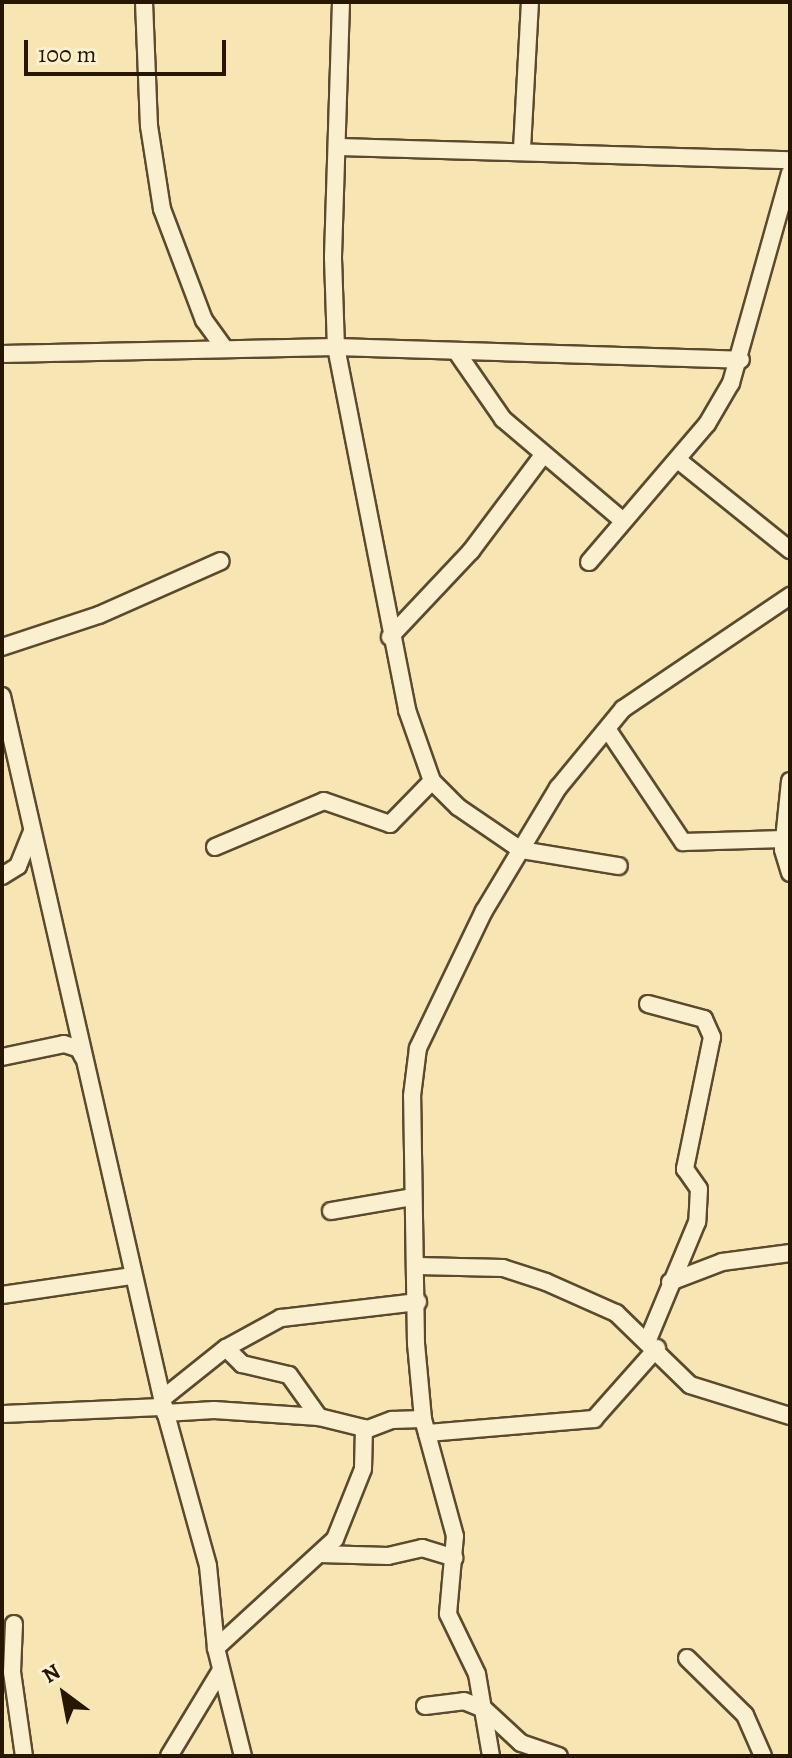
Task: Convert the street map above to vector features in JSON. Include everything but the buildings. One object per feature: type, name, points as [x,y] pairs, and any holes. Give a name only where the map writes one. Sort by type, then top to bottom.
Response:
[{"type":"street","points":[[144,2],[149,126],[162,209],[204,320],[223,346]]},
{"type":"street","points":[[341,2],[339,147],[333,258],[336,347],[390,637],[407,710],[432,781],[458,807],[521,850],[619,866]]},
{"type":"street","points":[[522,149],[530,2]]},
{"type":"street","points":[[339,147],[522,149],[790,160]]},
{"type":"street","points":[[589,562],[707,424],[741,360],[790,173]]},
{"type":"street","points":[[2,354],[223,346],[741,360]]},
{"type":"street","points":[[458,354],[490,404],[543,455],[622,520]]},
{"type":"street","points":[[390,637],[471,551],[543,455]]},
{"type":"street","points":[[678,460],[790,550]]},
{"type":"street","points":[[2,647],[111,610],[221,561]]},
{"type":"street","points":[[491,1756],[477,1674],[448,1614],[455,1558],[452,1522],[425,1426],[413,1197],[412,1096],[418,1048],[456,962],[558,788],[634,698],[790,596]]},
{"type":"street","points":[[2,696],[31,832],[52,900],[133,1276],[164,1406],[208,1566],[216,1648],[243,1756]]},
{"type":"street","points":[[608,730],[683,842],[784,839]]},
{"type":"street","points":[[215,847],[324,801],[390,824],[432,781]]},
{"type":"street","points":[[790,781],[784,839],[790,873]]},
{"type":"street","points":[[2,876],[18,866],[31,832]]},
{"type":"street","points":[[2,1414],[164,1406],[319,1417],[364,1428],[392,1420],[425,1426],[594,1419],[652,1344],[670,1282],[702,1200],[685,1169],[711,1031],[693,1014],[648,1004]]},
{"type":"street","points":[[2,1057],[64,1044],[79,1049],[86,1062]]},
{"type":"street","points":[[331,1211],[413,1197]]},
{"type":"street","points":[[670,1282],[722,1262],[790,1253]]},
{"type":"street","points":[[417,1266],[503,1268],[546,1282],[616,1313],[652,1344],[690,1385],[790,1416]]},
{"type":"street","points":[[2,1295],[133,1276]]},
{"type":"street","points":[[164,1406],[226,1348],[281,1318],[418,1302]]},
{"type":"street","points":[[226,1348],[242,1364],[289,1375],[319,1417]]},
{"type":"street","points":[[216,1648],[335,1539],[354,1500],[363,1469],[364,1428]]},
{"type":"street","points":[[320,1554],[388,1556],[422,1548],[455,1558]]},
{"type":"street","points":[[14,1624],[12,1672],[24,1756]]},
{"type":"street","points":[[687,1658],[745,1715],[763,1756]]},
{"type":"street","points":[[169,1756],[221,1670]]},
{"type":"street","points":[[425,1706],[464,1701],[481,1707],[521,1743],[559,1756]]}]
